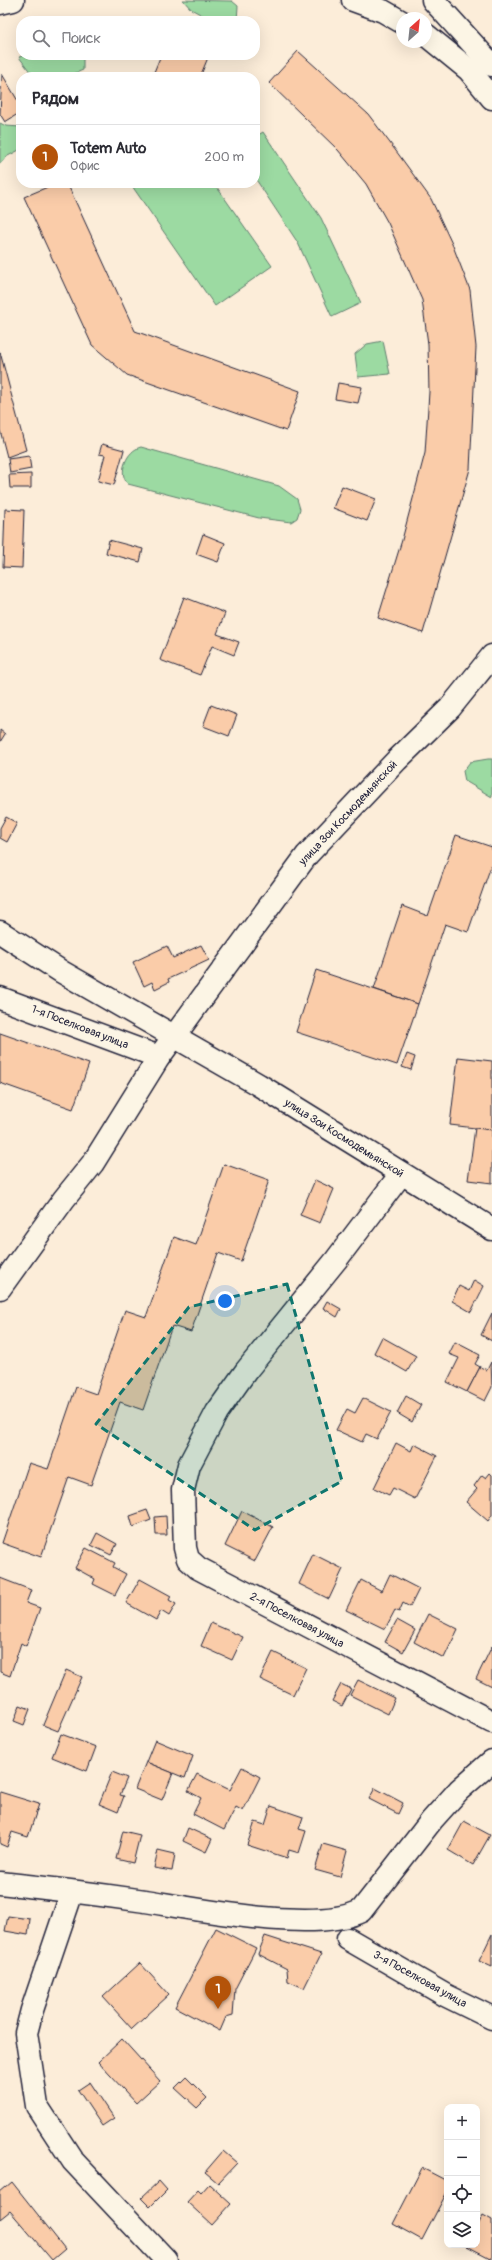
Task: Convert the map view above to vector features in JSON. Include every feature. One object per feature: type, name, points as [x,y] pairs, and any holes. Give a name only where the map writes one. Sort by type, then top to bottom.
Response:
[{"type":"street","points":[[0,3],[13,0]]},
{"type":"street","points":[[353,0],[396,19]]},
{"type":"street","points":[[433,0],[482,64],[492,98]]},
{"type":"street","points":[[432,38],[482,64]]},
{"type":"street","name":"улица Зои Космодемьянской","points":[[174,1037],[307,855],[397,760],[450,708],[492,656]]},
{"type":"street","name":"улица Зои Космодемьянской","points":[[0,932],[62,972],[259,1085],[401,1174],[492,1228]]},
{"type":"street","name":"1-я Поселковая улица","points":[[0,998],[159,1057]]},
{"type":"street","points":[[0,1288],[64,1199],[93,1163],[159,1057],[174,1037]]},
{"type":"street","name":"2-я Поселковая улица","points":[[401,1174],[336,1260],[246,1371],[217,1412],[189,1465],[183,1490],[185,1548],[188,1559],[198,1568],[492,1722]]},
{"type":"street","points":[[0,1882],[216,1912],[265,1917],[316,1920],[350,1917],[361,1911],[432,1820],[460,1790],[492,1761]]},
{"type":"street","points":[[72,1892],[26,2032],[37,2106],[73,2161],[166,2260]]},
{"type":"street","name":"3-я Поселковая улица","points":[[348,1939],[445,1995],[492,2018]]},
{"type":"highlighted area","points":[[287,1284],[342,1481],[255,1530],[96,1424],[189,1307]]},
{"type":"green space","points":[[183,0],[232,1],[238,6],[237,16],[204,16],[191,9]]},
{"type":"green space","points":[[21,60],[83,60],[83,70],[78,72],[30,72]]},
{"type":"green space","points":[[0,123],[6,126],[16,127],[16,152],[6,157],[0,164]]},
{"type":"green space","points":[[263,132],[321,218],[361,303],[332,317],[298,243],[260,186],[260,134]]},
{"type":"green space","points":[[133,188],[217,188],[272,266],[215,306]]},
{"type":"green space","points":[[383,341],[390,374],[358,377],[355,354],[367,344]]},
{"type":"green space","points":[[141,447],[279,486],[297,499],[300,509],[297,518],[291,522],[259,518],[128,484],[123,474],[125,462],[132,452]]},
{"type":"green space","points":[[492,759],[492,797],[465,781],[463,771],[470,762]]},
{"type":"building","points":[[298,51],[368,114],[431,199],[453,246],[470,290],[476,347],[470,469],[423,633],[378,618],[402,540],[425,453],[429,392],[428,344],[422,300],[388,223],[366,184],[338,150],[269,83]]},
{"type":"building","points":[[159,60],[207,60],[202,72],[154,72]]},
{"type":"building","points":[[2,74],[16,98],[16,115],[5,122],[0,114]]},
{"type":"building","points":[[45,188],[69,188],[135,331],[300,391],[286,431],[127,375],[92,345],[24,197]]},
{"type":"building","points":[[0,352],[26,450],[7,457],[0,430]]},
{"type":"building","points":[[338,383],[362,387],[358,403],[335,399]]},
{"type":"building","points":[[102,444],[124,450],[114,485],[98,481],[105,455],[99,454]]},
{"type":"building","points":[[29,456],[31,469],[10,473],[8,459]]},
{"type":"building","points":[[31,474],[31,488],[10,488],[9,475]]},
{"type":"building","points":[[342,486],[376,499],[367,521],[333,508]]},
{"type":"building","points":[[5,509],[24,510],[22,568],[3,567]]},
{"type":"building","points":[[203,534],[225,543],[218,562],[196,554]]},
{"type":"building","points":[[109,540],[143,549],[140,562],[106,553]]},
{"type":"building","points":[[184,597],[225,613],[217,634],[239,642],[234,655],[212,646],[200,675],[160,660]]},
{"type":"building","points":[[211,705],[237,715],[229,736],[203,726]]},
{"type":"building","points":[[0,730],[5,734],[0,742]]},
{"type":"building","points":[[6,817],[17,823],[7,842],[0,838],[0,828]]},
{"type":"building","points":[[456,835],[492,847],[492,863],[468,932],[445,924],[418,1004],[374,989],[402,906],[428,916]]},
{"type":"building","points":[[201,945],[209,960],[168,979],[169,982],[155,989],[152,982],[144,986],[133,962],[167,946],[173,958]]},
{"type":"building","points":[[316,970],[418,1004],[397,1065],[296,1032]]},
{"type":"building","points":[[0,1033],[89,1064],[73,1109],[0,1083]]},
{"type":"building","points":[[407,1054],[415,1057],[411,1070],[402,1067]]},
{"type":"building","points":[[458,1057],[492,1061],[492,1130],[450,1125]]},
{"type":"building","points":[[475,1128],[492,1130],[492,1183],[468,1180]]},
{"type":"building","points":[[224,1164],[269,1180],[241,1261],[218,1253],[191,1332],[172,1326],[143,1410],[120,1402],[91,1485],[69,1477],[41,1557],[2,1543],[29,1463],[48,1469],[76,1387],[96,1394],[125,1310],[146,1317],[174,1237],[196,1245]]},
{"type":"building","points":[[315,1180],[334,1189],[320,1223],[300,1215]]},
{"type":"building","points":[[474,1280],[484,1286],[471,1312],[452,1301],[459,1286],[469,1291]]},
{"type":"building","points":[[327,1301],[341,1309],[337,1317],[323,1308]]},
{"type":"building","points":[[492,1313],[492,1341],[481,1335]]},
{"type":"building","points":[[382,1337],[416,1356],[407,1372],[374,1353]]},
{"type":"building","points":[[455,1342],[480,1355],[475,1364],[480,1367],[467,1392],[447,1382],[459,1358],[449,1354]]},
{"type":"building","points":[[491,1362],[492,1387],[485,1401],[467,1392],[480,1367],[487,1370]]},
{"type":"building","points":[[406,1396],[421,1405],[412,1422],[397,1413]]},
{"type":"building","points":[[363,1398],[391,1412],[377,1439],[366,1434],[362,1442],[336,1430],[347,1409],[355,1413]]},
{"type":"building","points":[[396,1443],[411,1451],[414,1444],[437,1456],[415,1499],[393,1488],[389,1495],[374,1488]]},
{"type":"building","points":[[490,1473],[492,1475],[492,1515],[488,1521],[466,1502],[477,1489],[474,1486],[482,1475],[486,1478]]},
{"type":"building","points":[[147,1510],[151,1520],[133,1527],[130,1516]]},
{"type":"building","points":[[242,1511],[273,1527],[255,1561],[225,1546]]},
{"type":"building","points":[[166,1516],[167,1535],[156,1535],[155,1517]]},
{"type":"building","points":[[97,1533],[117,1544],[111,1555],[91,1545]]},
{"type":"building","points":[[86,1548],[115,1563],[113,1567],[126,1574],[115,1595],[93,1584],[95,1579],[75,1568]]},
{"type":"building","points":[[313,1554],[343,1569],[329,1599],[299,1584]]},
{"type":"building","points":[[390,1574],[419,1589],[410,1607],[403,1603],[399,1612],[395,1610],[385,1629],[346,1610],[361,1580],[382,1591]]},
{"type":"building","points":[[0,1578],[31,1590],[26,1603],[40,1608],[26,1646],[21,1643],[10,1676],[0,1672]]},
{"type":"building","points":[[140,1579],[171,1596],[169,1600],[176,1604],[169,1616],[161,1611],[156,1620],[126,1603]]},
{"type":"building","points":[[428,1614],[458,1629],[444,1658],[414,1642]]},
{"type":"building","points":[[397,1620],[415,1630],[403,1652],[385,1642]]},
{"type":"building","points":[[211,1623],[243,1637],[232,1660],[201,1646]]},
{"type":"building","points":[[492,1646],[492,1687],[476,1679]]},
{"type":"building","points":[[273,1652],[306,1668],[293,1695],[260,1679]]},
{"type":"building","points":[[66,1670],[82,1677],[58,1731],[43,1725]]},
{"type":"building","points":[[358,1680],[395,1698],[388,1714],[350,1695]]},
{"type":"building","points":[[341,1684],[351,1689],[342,1706],[332,1701]]},
{"type":"building","points":[[20,1705],[30,1709],[24,1725],[14,1721]]},
{"type":"building","points":[[61,1734],[96,1747],[87,1771],[52,1757]]},
{"type":"building","points":[[155,1740],[193,1756],[185,1778],[146,1762]]},
{"type":"building","points":[[146,1762],[173,1773],[162,1800],[135,1789]]},
{"type":"building","points":[[242,1767],[260,1777],[243,1811],[236,1807],[224,1830],[193,1814],[201,1798],[188,1791],[197,1774],[230,1790]]},
{"type":"building","points":[[112,1772],[127,1778],[120,1795],[124,1796],[118,1812],[99,1804]]},
{"type":"building","points":[[375,1788],[403,1803],[398,1814],[369,1799]]},
{"type":"building","points":[[0,1792],[39,1804],[28,1837],[12,1832],[7,1847],[0,1844]]},
{"type":"building","points":[[271,1806],[303,1817],[299,1829],[306,1831],[299,1853],[289,1850],[287,1858],[247,1845],[255,1822],[265,1825]]},
{"type":"building","points":[[464,1821],[490,1835],[473,1865],[448,1850]]},
{"type":"building","points":[[188,1828],[212,1839],[206,1852],[183,1841]]},
{"type":"building","points":[[123,1831],[140,1835],[133,1863],[116,1859]]},
{"type":"building","points":[[323,1844],[347,1851],[340,1877],[315,1870]]},
{"type":"building","points":[[158,1850],[175,1854],[172,1871],[154,1868]]},
{"type":"building","points":[[8,1916],[30,1919],[28,1935],[5,1931]]},
{"type":"building","points":[[216,1928],[256,1948],[235,1989],[233,2015],[226,2017],[220,2031],[175,2007]]},
{"type":"building","points":[[492,1934],[492,1967],[479,1961]]},
{"type":"building","points":[[265,1936],[321,1954],[304,1988],[288,1981],[287,1969],[258,1954]]},
{"type":"building","points":[[140,1963],[169,1995],[132,2029],[103,1997]]},
{"type":"building","points":[[122,2039],[160,2081],[136,2103],[98,2062]]},
{"type":"building","points":[[186,2077],[207,2098],[197,2108],[175,2088]]},
{"type":"building","points":[[90,2082],[114,2118],[102,2126],[78,2090]]},
{"type":"building","points":[[223,2151],[237,2163],[218,2183],[205,2172]]},
{"type":"building","points":[[422,2168],[444,2179],[444,2198],[422,2240],[393,2224]]},
{"type":"building","points":[[159,2181],[167,2190],[150,2207],[141,2198]]},
{"type":"building","points":[[12,2182],[65,2249],[52,2260],[10,2211],[0,2219],[0,2192]]},
{"type":"building","points":[[209,2184],[231,2204],[212,2225],[187,2202],[198,2190],[201,2193]]},
{"type":"building","points":[[483,2215],[492,2220],[492,2259],[471,2248],[480,2248],[480,2221]]},
{"type":"place","name":"Totem Auto","points":[[218,2009]]}]
